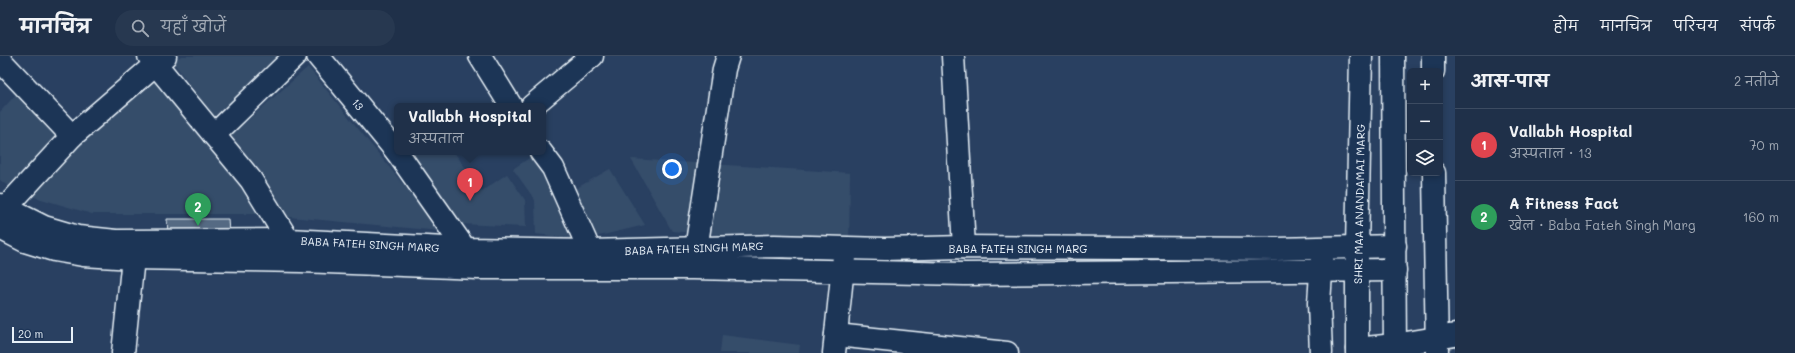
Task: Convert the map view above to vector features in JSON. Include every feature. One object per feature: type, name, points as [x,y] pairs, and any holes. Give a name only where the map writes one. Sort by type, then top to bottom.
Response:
[{"type":"street","points":[[214,135],[295,56]]},
{"type":"street","name":"13","points":[[318,56],[394,148]]},
{"type":"street","points":[[480,56],[508,103]]},
{"type":"street","points":[[536,103],[592,56]]},
{"type":"street","points":[[694,258],[724,69],[728,56]]},
{"type":"street","points":[[953,56],[964,247]]},
{"type":"street","name":"SHRI MAA ANANDAMAI MARG","points":[[1357,351],[1357,248],[1361,56]]},
{"type":"street","points":[[1393,56],[1395,349]]},
{"type":"street","points":[[1432,56],[1433,68]]},
{"type":"street","points":[[1,214],[72,136],[157,59],[214,135],[251,180],[288,240]]},
{"type":"street","points":[[0,60],[72,136]]},
{"type":"street","name":"13","points":[[399,155],[465,249]]},
{"type":"street","points":[[544,155],[552,168],[591,259]]},
{"type":"street","points":[[1357,351],[1395,349],[1443,342],[1434,176]]},
{"type":"street","name":"BABA FATEH SINGH MARG","points":[[1,214],[78,237],[131,249],[300,261],[478,268],[591,259],[694,258],[844,272],[973,274],[1321,272],[1395,270]]},
{"type":"street","name":"BABA FATEH SINGH MARG","points":[[131,249],[288,240],[465,249],[591,259]]},
{"type":"street","name":"BABA FATEH SINGH MARG","points":[[694,258],[774,246],[885,249],[964,247],[1357,248],[1395,246]]},
{"type":"street","points":[[844,248],[844,272],[835,344],[1007,353]]},
{"type":"street","points":[[1321,353],[1319,303],[1323,248]]},
{"type":"street","points":[[124,353],[131,249]]},
{"type":"shaded area","points":[[181,56],[302,56],[226,133],[173,62]]},
{"type":"shaded area","points":[[308,67],[441,231],[279,216],[228,138]]},
{"type":"shaded area","points":[[158,77],[266,214],[92,214],[21,193]]},
{"type":"shaded area","points":[[20,90],[63,132],[8,186],[0,180],[0,112]]},
{"type":"shaded area","points":[[412,155],[456,155],[482,191],[507,174],[525,200],[526,227],[461,224]]},
{"type":"shaded area","points":[[534,155],[540,155],[585,240],[536,234],[535,200],[513,169]]},
{"type":"shaded area","points":[[631,159],[850,173],[849,247],[672,231]]},
{"type":"shaded area","points":[[610,169],[645,225],[590,238],[575,189]]},
{"type":"shaded area","points":[[722,335],[800,345],[799,353],[720,353]]},
{"type":"building","points":[[167,219],[228,219],[229,232],[168,233]]},
{"type":"place","name":"Vallabh Hospital","points":[[470,201]]},
{"type":"place","name":"A Fitness Fact","points":[[198,226]]}]
